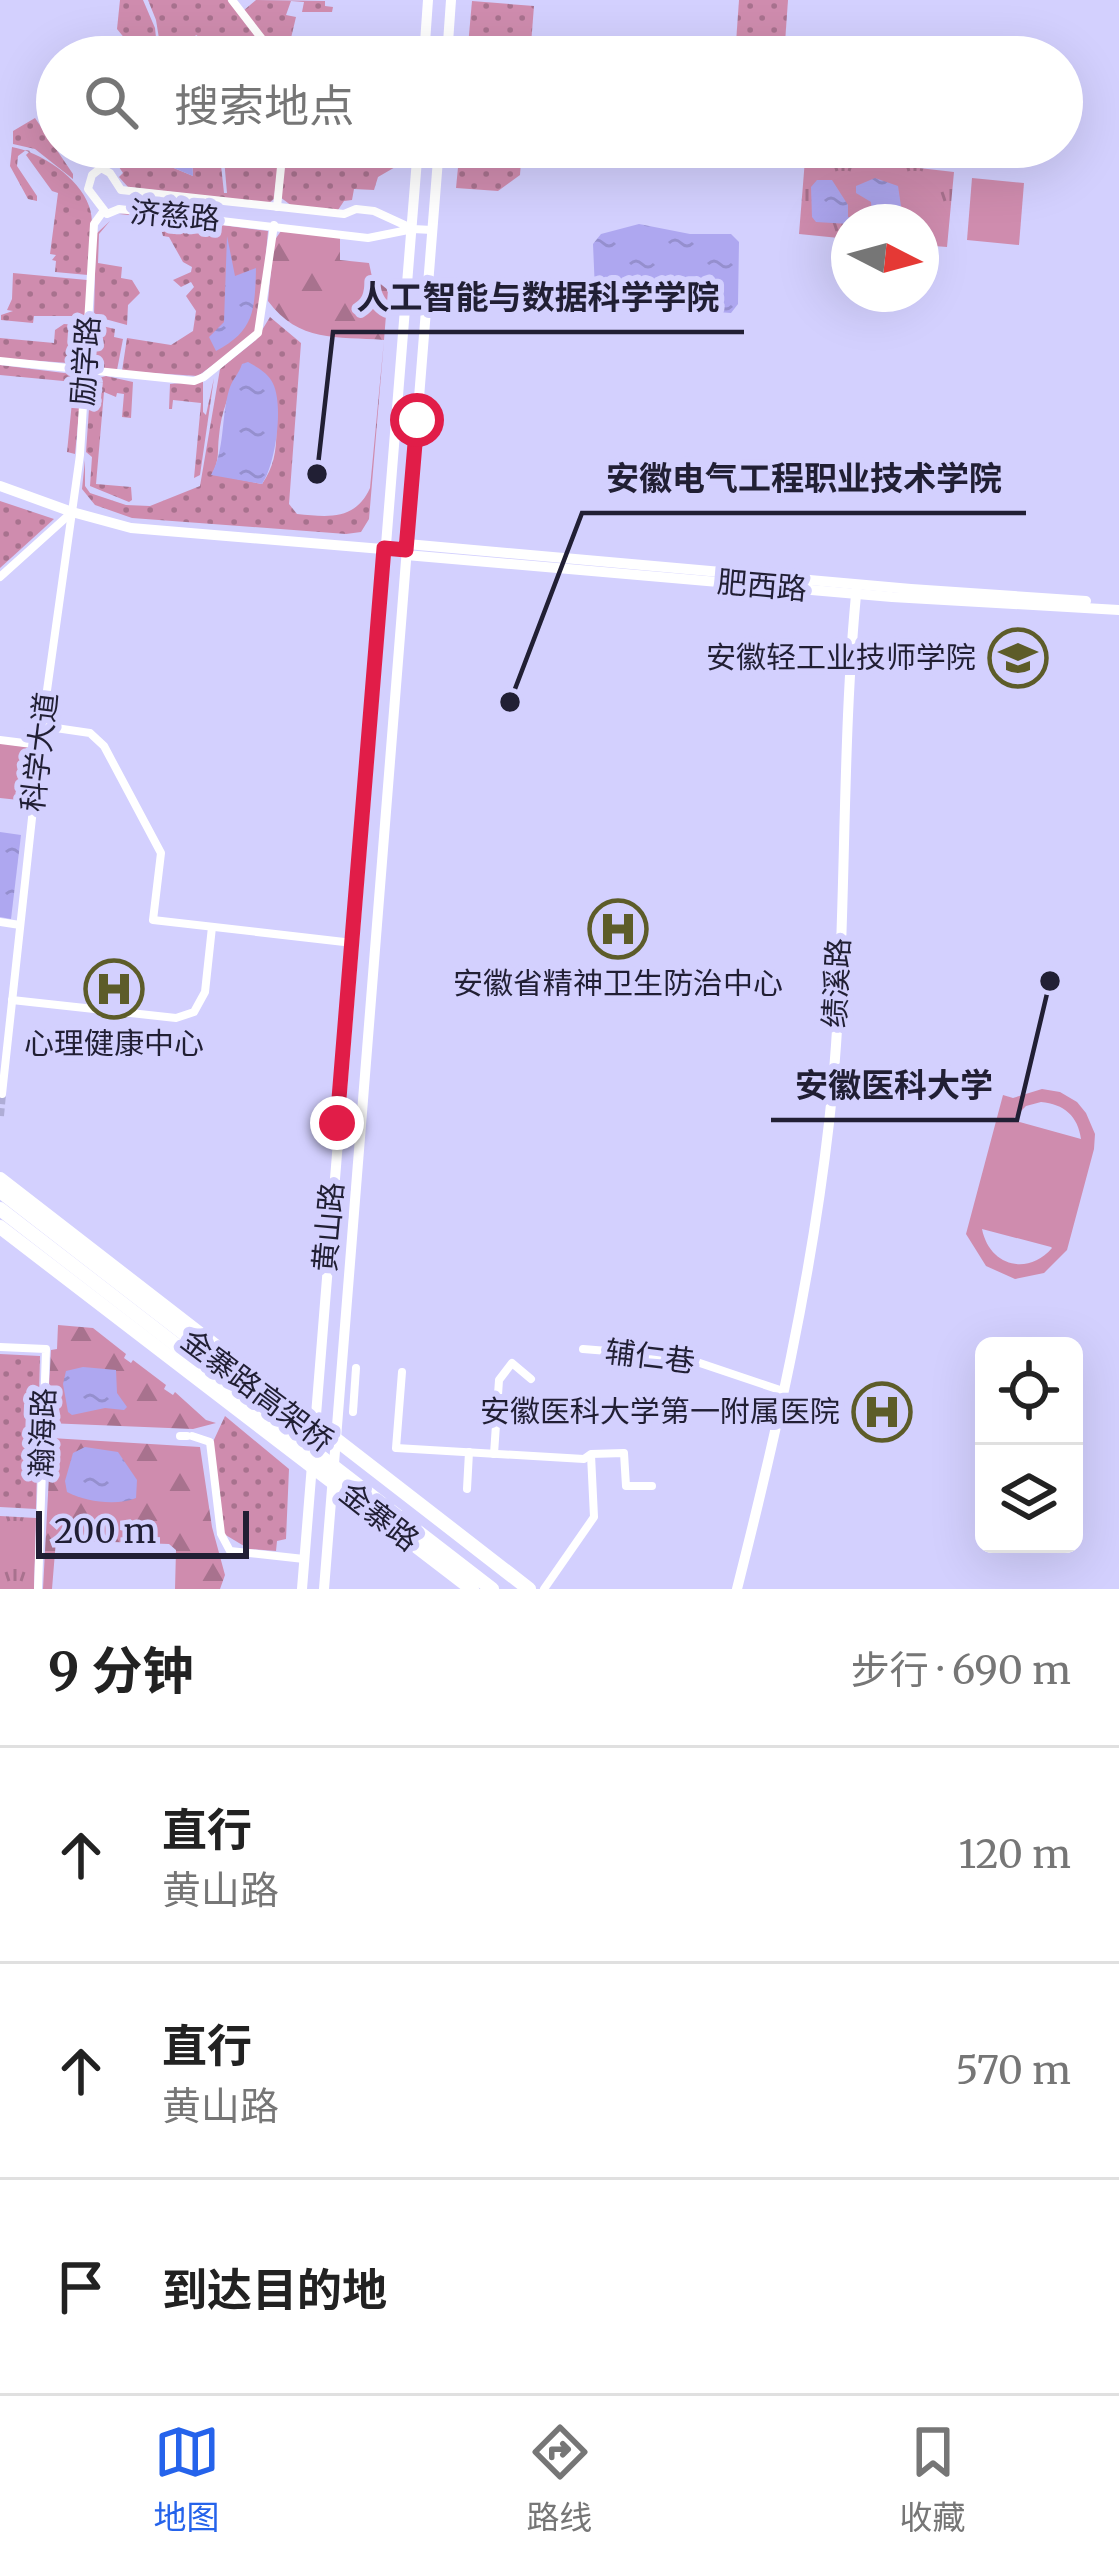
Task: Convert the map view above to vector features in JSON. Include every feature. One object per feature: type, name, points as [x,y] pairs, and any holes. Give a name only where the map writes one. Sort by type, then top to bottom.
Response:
[{"type":"highway","points":[[0,1179],[529,1589]]},
{"type":"highway","name":"金寨路高架桥","points":[[0,1191],[516,1589]]},
{"type":"highway","name":"金寨路高架桥","points":[[0,1209],[492,1589]]},
{"type":"highway","name":"金寨路","points":[[0,1227],[472,1589]]},
{"type":"main road","points":[[425,36],[428,0]]},
{"type":"main road","points":[[449,36],[452,0]]},
{"type":"main road","name":"黄山路","points":[[302,1589],[416,168]]},
{"type":"main road","name":"黄山路","points":[[324,1589],[437,168]]},
{"type":"main road","name":"肥西路","points":[[0,486],[138,529],[1119,607]]},
{"type":"main road","name":"绩溪路","points":[[737,1589],[808,1273],[829,1119],[857,589]]},
{"type":"street","points":[[232,0],[260,36]]},
{"type":"street","name":"济慈路","points":[[101,168],[121,190],[344,214],[370,210],[412,229],[368,238],[119,208],[107,214],[88,189],[92,175],[101,168]]},
{"type":"street","points":[[274,225],[286,218],[277,207],[281,168]]},
{"type":"street","points":[[119,208],[121,190]]},
{"type":"street","points":[[0,361],[194,381],[215,370],[253,339],[262,324],[274,225],[264,214],[277,207]]},
{"type":"street","name":"励学路","points":[[64,554],[87,370],[94,224],[102,212]]},
{"type":"street","points":[[412,229],[431,230]]},
{"type":"street","points":[[0,578],[72,512]]},
{"type":"street","name":"科学大道","points":[[2,1094],[42,726],[63,602],[64,554]]},
{"type":"street","points":[[42,726],[90,733],[104,746],[160,853],[153,920],[353,943]]},
{"type":"street","points":[[0,740],[40,745]]},
{"type":"street","points":[[0,922],[20,925]]},
{"type":"street","points":[[12,1000],[176,1018],[194,1012],[205,992],[212,927]]},
{"type":"street","name":"瀚海路","points":[[0,1347],[46,1349],[38,1589]]},
{"type":"street","name":"辅仁巷","points":[[583,1349],[682,1357],[784,1391]]},
{"type":"street","points":[[494,1454],[500,1380],[512,1363],[531,1379]]},
{"type":"street","points":[[353,1412],[356,1368]]},
{"type":"street","points":[[402,1372],[396,1448],[584,1459],[591,1454],[623,1453],[626,1486],[652,1486]]},
{"type":"street","points":[[190,1436],[209,1442],[220,1534],[230,1551],[304,1559]]},
{"type":"street","points":[[467,1490],[469,1452]]},
{"type":"street","points":[[544,1589],[594,1516],[591,1454]]},
{"type":"green space","points":[[120,0],[143,0],[156,36],[123,36],[117,29]]},
{"type":"green space","points":[[148,0],[228,0],[256,36],[159,36]]},
{"type":"green space","points":[[256,0],[325,1],[325,6],[333,7],[332,12],[302,12],[304,2],[291,1],[286,15],[296,17],[291,36],[263,36],[243,11]]},
{"type":"green space","points":[[739,0],[788,0],[785,36],[736,36]]},
{"type":"green space","points":[[472,1],[534,6],[532,36],[469,36]]},
{"type":"green space","points":[[35,118],[36,150],[13,144],[13,131]]},
{"type":"green space","points":[[12,147],[25,151],[18,156],[17,166],[37,201],[28,199],[10,166]]},
{"type":"green space","points":[[26,155],[36,155],[36,168],[57,168],[84,195],[92,222],[88,275],[55,272],[56,261],[52,260],[56,255],[50,254],[58,193],[52,191]]},
{"type":"green space","points":[[120,168],[174,168],[193,176],[192,168],[221,168],[227,193],[225,168],[278,168],[274,199],[269,203],[128,187],[119,177],[123,173]]},
{"type":"green space","points":[[283,168],[394,168],[378,177],[374,190],[354,189],[352,200],[344,201],[338,210],[292,206],[280,197]]},
{"type":"green space","points":[[458,168],[520,168],[520,175],[498,191],[456,188]]},
{"type":"green space","points":[[804,168],[954,172],[947,247],[939,246],[939,204],[831,204],[831,237],[799,234]]},
{"type":"green space","points":[[972,178],[1024,183],[1019,245],[967,240]]},
{"type":"green space","points":[[128,213],[268,231],[255,334],[198,376],[122,371],[127,338],[171,345],[193,331],[196,311],[186,296],[194,287],[191,282],[181,287],[173,280],[192,267],[183,262],[169,237],[163,236],[158,218],[119,214]]},
{"type":"green space","points":[[110,221],[99,234],[98,263],[122,267],[121,278],[132,280],[140,293],[128,305],[127,325],[94,316],[96,234]]},
{"type":"green space","points":[[281,231],[340,236],[340,260],[369,263],[372,277],[388,290],[384,340],[320,335],[280,315],[268,301],[274,241]]},
{"type":"green space","points":[[13,273],[87,280],[86,316],[34,316],[33,323],[1,320],[1,315],[13,311],[7,310]]},
{"type":"green space","points":[[270,317],[301,343],[289,504],[297,514],[319,516],[348,512],[370,488],[384,340],[369,519],[361,532],[132,518],[95,505],[82,489],[85,460],[85,486],[90,493],[126,505],[150,506],[200,486],[220,369],[256,340]],"holes":[[[242,372],[275,400],[275,454],[262,484],[212,474],[224,410]]]},
{"type":"green space","points":[[64,324],[86,329],[82,364],[0,358],[0,338],[54,343],[55,330]]},
{"type":"green space","points":[[93,324],[115,329],[114,337],[123,339],[117,370],[97,367],[90,360]]},
{"type":"green space","points":[[0,365],[80,375],[75,454],[67,452],[74,382],[0,375]]},
{"type":"green space","points":[[106,376],[133,382],[131,418],[122,417],[124,394],[116,397],[104,392],[96,484],[131,487],[129,502],[90,486],[92,457],[86,452],[91,380]]},
{"type":"green space","points":[[214,378],[200,475],[194,478],[201,403],[173,400],[169,409],[170,384],[203,381],[206,415]]},
{"type":"green space","points":[[0,501],[54,519],[0,568]]},
{"type":"green space","points":[[0,743],[33,748],[28,801],[0,798]]},
{"type":"green space","points":[[1042,1089],[1060,1092],[1077,1102],[1095,1134],[1067,1250],[1044,1273],[1015,1279],[986,1266],[966,1234],[1003,1095],[1013,1098]],"holes":[[[1041,1102],[1068,1113],[1081,1139],[1012,1120],[1026,1106]],[[982,1229],[1051,1247],[1052,1248],[1032,1262],[1010,1263],[992,1251]]]},
{"type":"green space","points":[[58,1325],[93,1328],[126,1354],[124,1358],[166,1385],[164,1389],[216,1423],[193,1429],[47,1423],[51,1350],[57,1349]]},
{"type":"green space","points":[[0,1354],[40,1356],[36,1509],[0,1507]]},
{"type":"green space","points":[[225,1416],[289,1469],[286,1539],[277,1541],[276,1551],[249,1549],[224,1534],[212,1444]]},
{"type":"green space","points":[[51,1438],[200,1447],[225,1575],[220,1589],[175,1589],[176,1550],[169,1544],[56,1540],[52,1589],[43,1589]]},
{"type":"green space","points":[[0,1516],[36,1518],[34,1589],[0,1589]]},
{"type":"water","points":[[875,178],[898,186],[901,204],[871,204],[856,193],[856,186]]},
{"type":"water","points":[[817,180],[832,180],[847,204],[831,204],[831,223],[816,222],[811,187]]},
{"type":"water","points":[[639,224],[690,234],[731,234],[739,242],[738,304],[731,313],[600,303],[593,244],[601,234]]},
{"type":"water","points":[[227,236],[235,276],[256,268],[255,296],[245,327],[216,351],[209,337],[224,322]]},
{"type":"water","points":[[248,362],[269,377],[277,402],[275,448],[262,484],[211,475],[219,455],[229,390],[242,364]]},
{"type":"water","points":[[0,832],[21,835],[11,919],[0,917]]},
{"type":"water","points":[[83,1367],[116,1370],[117,1393],[127,1407],[68,1412],[63,1384],[66,1371]]},
{"type":"water","points":[[85,1447],[118,1452],[137,1480],[136,1498],[102,1502],[67,1492],[65,1481],[73,1453]]},
{"type":"tunnel","points":[[0,1116],[2,1094]]},
{"type":"place","name":"人工智能与数据科学学院","points":[[317,474]]},
{"type":"place","name":"安徽轻工业技师学院","points":[[1018,658]]},
{"type":"place","name":"安徽电气工程职业技术学院","points":[[510,702]]},
{"type":"place","name":"安徽省精神卫生防治中心","points":[[618,929]]},
{"type":"place","name":"安徽医科大学","points":[[1050,981]]},
{"type":"place","name":"心理健康中心","points":[[114,989]]},
{"type":"place","name":"安徽医科大学第一附属医院","points":[[882,1412]]},
{"type":"route","points":[[337,1123],[384,548],[406,550],[417,420]]}]
